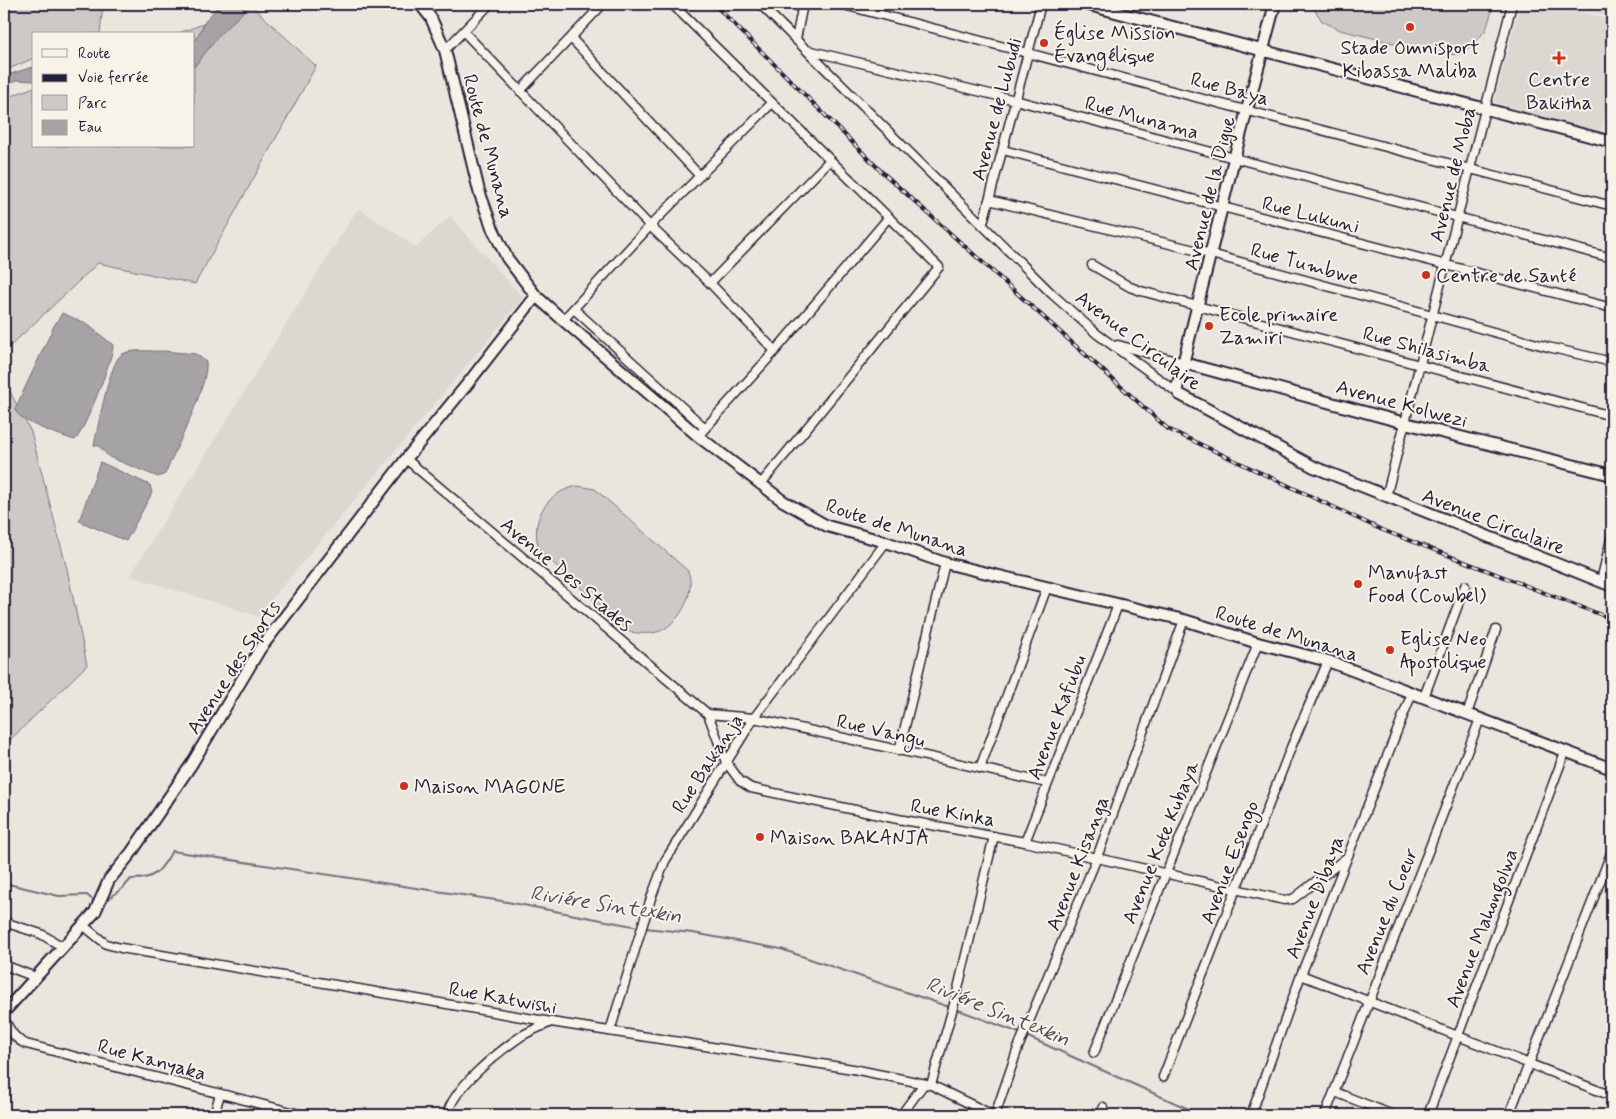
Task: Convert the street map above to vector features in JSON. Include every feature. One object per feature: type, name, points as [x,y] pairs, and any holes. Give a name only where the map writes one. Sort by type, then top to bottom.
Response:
[{"type":"street","name":"Route de Munana","points":[[420,4],[430,18],[445,50],[479,191],[492,226],[507,258],[536,296],[698,436],[783,501],[827,526],[886,542],[944,563],[1184,620],[1258,643],[1328,661],[1612,769]]},
{"type":"street","points":[[445,50],[490,4]]},
{"type":"street","points":[[520,91],[572,39],[603,4]]},
{"type":"street","points":[[672,4],[938,264],[937,270],[858,362],[760,485]]},
{"type":"street","name":"Avenue Circulaire","points":[[760,4],[983,223],[1052,294],[1097,334],[1181,396],[1314,467],[1612,586]]},
{"type":"street","points":[[796,40],[803,4]]},
{"type":"street","name":"Rue Baya","points":[[840,4],[1612,206]]},
{"type":"street","name":"Avenue de Lubudi","points":[[983,223],[1040,4]]},
{"type":"street","points":[[1085,4],[1612,142]]},
{"type":"street","name":"Avenue de la Digue","points":[[1177,392],[1234,158],[1275,4]]},
{"type":"street","name":"Avenue de Moba","points":[[1386,497],[1512,4]]},
{"type":"street","points":[[464,32],[650,226],[710,283],[775,351]]},
{"type":"street","points":[[572,39],[699,176]]},
{"type":"street","name":"Rue Munama","points":[[807,50],[1015,100],[1612,258]]},
{"type":"street","points":[[564,320],[650,226],[772,103]]},
{"type":"street","name":"Rue Lukuni","points":[[1003,150],[1612,308]]},
{"type":"street","points":[[710,283],[830,160]]},
{"type":"street","name":"Rue Tumbwe","points":[[989,200],[1211,254],[1612,362]]},
{"type":"street","points":[[698,436],[775,351],[888,217]]},
{"type":"street","name":"Rue Shilasimba","points":[[1092,265],[1130,288],[1612,416]]},
{"type":"street","name":"Avenue des Sports","points":[[4,1012],[95,912],[109,880],[131,853],[191,765],[260,649],[406,459],[536,296]]},
{"type":"street","points":[[574,309],[705,428]]},
{"type":"street","points":[[1113,344],[1184,363]]},
{"type":"street","name":"Avenue Kolwezi","points":[[1184,363],[1405,423],[1612,476]]},
{"type":"street","name":"Avenue Des Stades","points":[[406,459],[708,714]]},
{"type":"street","points":[[1600,581],[1612,535]]},
{"type":"street","name":"Rue Bakanja","points":[[610,1030],[665,861],[754,718],[886,542]]},
{"type":"street","points":[[899,751],[944,563]]},
{"type":"street","points":[[1424,697],[1465,586]]},
{"type":"street","points":[[980,768],[1047,587]]},
{"type":"street","name":"Avenue Kafubu","points":[[1025,842],[1118,605]]},
{"type":"street","name":"Avenue Kisanga","points":[[994,1115],[1018,1048],[1096,860],[1184,620]]},
{"type":"street","points":[[1467,714],[1496,630]]},
{"type":"street","name":"Avenue Kote Kubaya","points":[[1094,1053],[1258,643]]},
{"type":"street","name":"Avenue Esengo","points":[[1163,1077],[1292,745],[1328,661]]},
{"type":"street","name":"Avenue Dibaya","points":[[1251,1115],[1301,975],[1412,692]]},
{"type":"street","name":"Rue Vangu","points":[[708,714],[754,718],[1047,783]]},
{"type":"street","name":"Rue Kinka","points":[[708,714],[726,762],[740,780],[751,788],[898,819],[1025,842],[1096,860],[1236,888],[1284,900],[1293,899],[1346,858]]},
{"type":"street","name":"Avenue du Coeur","points":[[1325,1115],[1480,719]]},
{"type":"street","name":"Avenue Mahongolwa","points":[[1428,1115],[1566,752]]},
{"type":"street","points":[[902,1115],[928,1085],[956,997],[994,836]]},
{"type":"street","points":[[1509,1115],[1612,851]]},
{"type":"street","points":[[4,922],[41,934],[63,947]]},
{"type":"street","name":"Rue Katwishi","points":[[84,926],[106,944],[122,948],[551,1022],[853,1069],[928,1085],[994,1115]]},
{"type":"street","points":[[4,965],[35,977]]},
{"type":"street","points":[[1301,975],[1368,1003],[1612,1096]]},
{"type":"street","name":"Rue Kanyaka","points":[[4,1019],[16,1038],[26,1044],[303,1115]]},
{"type":"street","points":[[447,1115],[459,1094],[501,1052],[521,1036],[551,1022]]},
{"type":"street","points":[[1335,1092],[1393,1115]]},
{"type":"street","points":[[214,1115],[220,1094]]},
{"type":"street","points":[[1100,1115],[1103,1107]]},
{"type":"shaded area","name":"Centre Bakitha","points":[[1520,4],[1550,4],[1612,20],[1612,95],[1600,133],[1494,102]]},
{"type":"shaded area","points":[[1562,4],[1612,4],[1612,17]]},
{"type":"shaded area","points":[[358,208],[416,247],[450,216],[523,298],[258,616],[130,576]]},
{"type":"green space","points":[[4,4],[103,4],[100,32],[32,32],[32,59],[4,71]]},
{"type":"green space","name":"Stade Omnisport Kibassa Maliba","points":[[1311,4],[1494,4],[1486,30],[1473,44],[1460,54],[1442,55],[1340,30],[1322,21]]},
{"type":"green space","points":[[252,6],[316,66],[195,284],[98,263],[4,352],[4,99],[32,88],[32,148],[195,148],[195,32],[181,32]]},
{"type":"green space","points":[[4,380],[31,432],[67,569],[87,665],[4,746]]},
{"type":"green space","points":[[578,486],[595,489],[688,571],[690,588],[685,606],[668,627],[652,633],[629,632],[540,551],[537,529],[543,509],[557,494]]},
{"type":"water","points":[[220,4],[244,4],[242,13],[221,33],[195,66],[195,41],[206,20]]},
{"type":"water","points":[[32,67],[32,81],[17,80],[4,87],[4,76]]},
{"type":"water","points":[[62,313],[87,324],[113,345],[97,396],[75,440],[51,432],[23,419],[15,409]]},
{"type":"water","points":[[164,351],[196,354],[206,362],[206,372],[197,401],[165,474],[158,477],[109,457],[99,446],[94,445],[108,383],[112,370],[121,355],[130,352]]},
{"type":"water","points":[[100,462],[150,485],[152,493],[126,541],[79,521]]},
{"type":"waterway","name":"Riviére Sintexkin","points":[[102,904],[131,879],[146,878],[156,873],[172,851],[502,901],[638,927]]},
{"type":"waterway","name":"Riviére Sintexkin","points":[[4,883],[59,896],[87,895],[95,902]]},
{"type":"waterway","name":"Riviére Sintexkin","points":[[645,928],[693,933],[781,949],[952,1008]]},
{"type":"waterway","name":"Riviére Sintexkin","points":[[956,1009],[1022,1034]]},
{"type":"waterway","name":"Riviére Sintexkin","points":[[1026,1036],[1202,1115]]},
{"type":"railway","points":[[714,4],[881,171],[1168,429],[1380,529],[1612,619]]},
{"type":"place","name":"Stade Omnisport Kibassa Maliba","points":[[1410,27]]},
{"type":"place","name":"Église Mission Évangélique","points":[[1044,43]]},
{"type":"place","name":"Centre Bakitha","points":[[1559,58]]},
{"type":"place","name":"Centre de Santé","points":[[1426,275]]},
{"type":"place","name":"Ecole primaire Zamiri","points":[[1209,326]]},
{"type":"place","name":"Manufast Food (Cowbel)","points":[[1358,584]]},
{"type":"place","name":"Eglise Neo Apostolique","points":[[1390,650]]},
{"type":"place","name":"Maison MAGONE","points":[[404,786]]},
{"type":"place","name":"Maison BAKANJA","points":[[760,837]]}]
